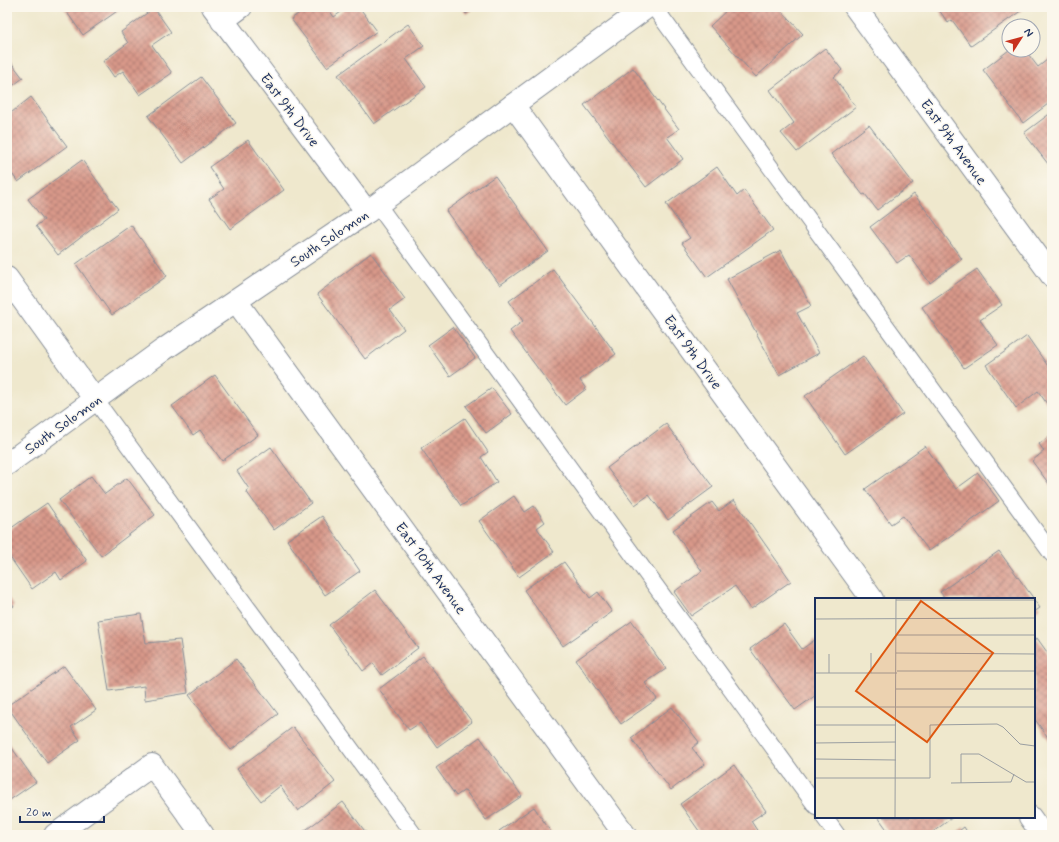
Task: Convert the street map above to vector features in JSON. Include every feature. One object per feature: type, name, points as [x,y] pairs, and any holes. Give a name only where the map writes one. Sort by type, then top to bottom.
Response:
[{"type":"street","points":[[218,14],[241,7]]},
{"type":"street","name":"South Solomon","points":[[7,464],[96,401],[163,350],[372,208],[648,7]]},
{"type":"street","name":"East 9th Avenue","points":[[855,7],[1052,276]]},
{"type":"street","name":"East 9th Drive","points":[[218,14],[372,208]]},
{"type":"street","name":"East 9th Drive","points":[[513,105],[871,598]]},
{"type":"street","points":[[7,278],[96,401]]},
{"type":"street","name":"East 10th Avenue","points":[[236,301],[625,835]]},
{"type":"street","points":[[55,835],[152,765],[203,835]]},
{"type":"street","points":[[1031,818],[1043,835]]},
{"type":"lane","points":[[654,7],[1052,554]]},
{"type":"lane","points":[[372,208],[815,805]]},
{"type":"lane","points":[[96,401],[414,835]]},
{"type":"lane","points":[[825,818],[837,835]]},
{"type":"building","points":[[63,7],[123,7],[83,35]]},
{"type":"building","points":[[308,7],[327,7],[334,17],[348,7],[359,7],[377,31],[327,67],[291,19]]},
{"type":"building","points":[[461,7],[475,7],[466,14]]},
{"type":"building","points":[[730,7],[778,7],[803,34],[756,77],[710,26]]},
{"type":"building","points":[[937,7],[1020,7],[1022,10],[1011,18],[1001,18],[1001,25],[971,46],[952,20],[948,23]]},
{"type":"building","points":[[154,8],[171,32],[152,45],[172,73],[140,95],[123,71],[114,77],[103,61],[128,43],[121,32]]},
{"type":"building","points":[[408,24],[424,46],[406,59],[426,87],[374,124],[338,75]]},
{"type":"building","points":[[825,48],[842,70],[834,77],[856,107],[797,152],[781,133],[794,123],[770,90]]},
{"type":"building","points":[[1001,56],[1001,58],[1031,58],[1038,67],[1052,56],[1052,101],[1023,123],[983,70]]},
{"type":"building","points":[[7,57],[23,78],[7,90]]},
{"type":"building","points":[[633,68],[679,129],[667,137],[683,159],[646,187],[584,105]]},
{"type":"building","points":[[201,77],[236,123],[183,163],[148,116]]},
{"type":"building","points":[[31,97],[67,146],[18,182],[7,167],[7,116]]},
{"type":"building","points":[[1052,112],[1052,169],[1024,133]]},
{"type":"building","points":[[869,125],[913,183],[877,210],[865,194],[863,195],[831,154]]},
{"type":"building","points":[[248,140],[284,190],[230,229],[209,199],[224,189],[209,167]]},
{"type":"building","points":[[82,160],[118,209],[58,255],[36,226],[44,220],[28,199]]},
{"type":"building","points":[[717,167],[737,196],[744,190],[773,230],[707,277],[682,243],[690,238],[666,204]]},
{"type":"building","points":[[495,176],[548,251],[500,285],[446,211]]},
{"type":"building","points":[[914,194],[962,259],[930,283],[909,255],[897,263],[870,227]]},
{"type":"building","points":[[131,225],[167,276],[112,315],[76,264]]},
{"type":"building","points":[[781,250],[811,306],[797,313],[819,353],[779,375],[727,279]]},
{"type":"building","points":[[371,253],[405,299],[390,310],[404,329],[365,359],[317,294]]},
{"type":"building","points":[[553,269],[616,354],[580,380],[586,389],[565,405],[510,331],[523,321],[509,301]]},
{"type":"building","points":[[977,269],[1002,305],[980,320],[998,345],[964,368],[922,307]]},
{"type":"building","points":[[453,327],[475,358],[450,376],[428,345]]},
{"type":"building","points":[[1027,336],[1052,372],[1052,411],[1038,391],[1016,408],[986,365]]},
{"type":"building","points":[[863,356],[903,414],[845,454],[805,396]]},
{"type":"building","points":[[215,375],[258,435],[222,461],[200,430],[193,435],[172,406]]},
{"type":"building","points":[[492,388],[512,414],[486,433],[466,406]]},
{"type":"building","points":[[7,391],[11,397],[7,400]]},
{"type":"building","points":[[465,418],[488,452],[481,457],[497,482],[461,506],[421,448]]},
{"type":"building","points":[[666,424],[713,487],[668,520],[649,495],[635,505],[607,468]]},
{"type":"building","points":[[1052,434],[1052,488],[1032,461],[1044,451],[1039,444]]},
{"type":"building","points":[[925,446],[956,489],[978,473],[999,501],[929,551],[903,516],[891,524],[865,489]]},
{"type":"building","points":[[271,447],[311,503],[274,530],[246,491],[249,489],[237,471]]},
{"type":"building","points":[[91,476],[105,494],[127,478],[155,515],[101,556],[59,500]]},
{"type":"building","points":[[514,496],[525,512],[534,506],[545,522],[537,528],[554,552],[519,577],[479,521]]},
{"type":"building","points":[[734,500],[791,581],[751,609],[735,586],[691,616],[674,592],[702,571],[673,530],[712,502],[719,511]]},
{"type":"building","points":[[47,503],[87,561],[61,580],[56,572],[32,589],[7,553],[7,531]]},
{"type":"building","points":[[322,516],[360,571],[325,595],[287,540]]},
{"type":"building","points":[[999,551],[1033,598],[945,598],[940,592]]},
{"type":"building","points":[[564,562],[590,598],[598,592],[612,612],[563,646],[524,590]]},
{"type":"building","points":[[375,590],[418,648],[382,675],[373,663],[363,671],[329,625]]},
{"type":"building","points":[[7,596],[14,606],[7,611]]},
{"type":"building","points":[[1035,601],[1040,608],[1035,611]]},
{"type":"building","points":[[141,614],[146,643],[180,640],[188,693],[145,700],[144,686],[109,691],[98,620]]},
{"type":"building","points":[[632,621],[666,669],[645,683],[657,699],[621,724],[576,660]]},
{"type":"building","points":[[784,624],[802,649],[815,640],[815,696],[795,710],[750,649]]},
{"type":"building","points":[[1037,638],[1052,659],[1052,743],[1035,719],[1035,639]]},
{"type":"building","points":[[423,656],[472,722],[437,747],[420,723],[409,730],[379,689]]},
{"type":"building","points":[[236,659],[278,714],[231,750],[189,695]]},
{"type":"building","points":[[64,666],[96,710],[71,727],[80,740],[47,763],[7,706]]},
{"type":"building","points":[[672,707],[699,742],[692,748],[705,764],[671,790],[631,738]]},
{"type":"building","points":[[293,727],[335,782],[298,811],[280,786],[261,801],[237,769]]},
{"type":"building","points":[[480,737],[522,796],[486,820],[465,790],[456,796],[436,768]]},
{"type":"building","points":[[7,741],[36,782],[7,802]]},
{"type":"building","points":[[734,765],[766,811],[751,821],[760,835],[702,835],[680,804]]},
{"type":"building","points":[[343,802],[367,834],[366,835],[299,835]]},
{"type":"building","points":[[534,807],[553,835],[502,835],[499,831]]},
{"type":"building","points":[[879,818],[952,818],[929,835],[891,835]]},
{"type":"building","points":[[964,827],[969,835],[954,835]]}]
